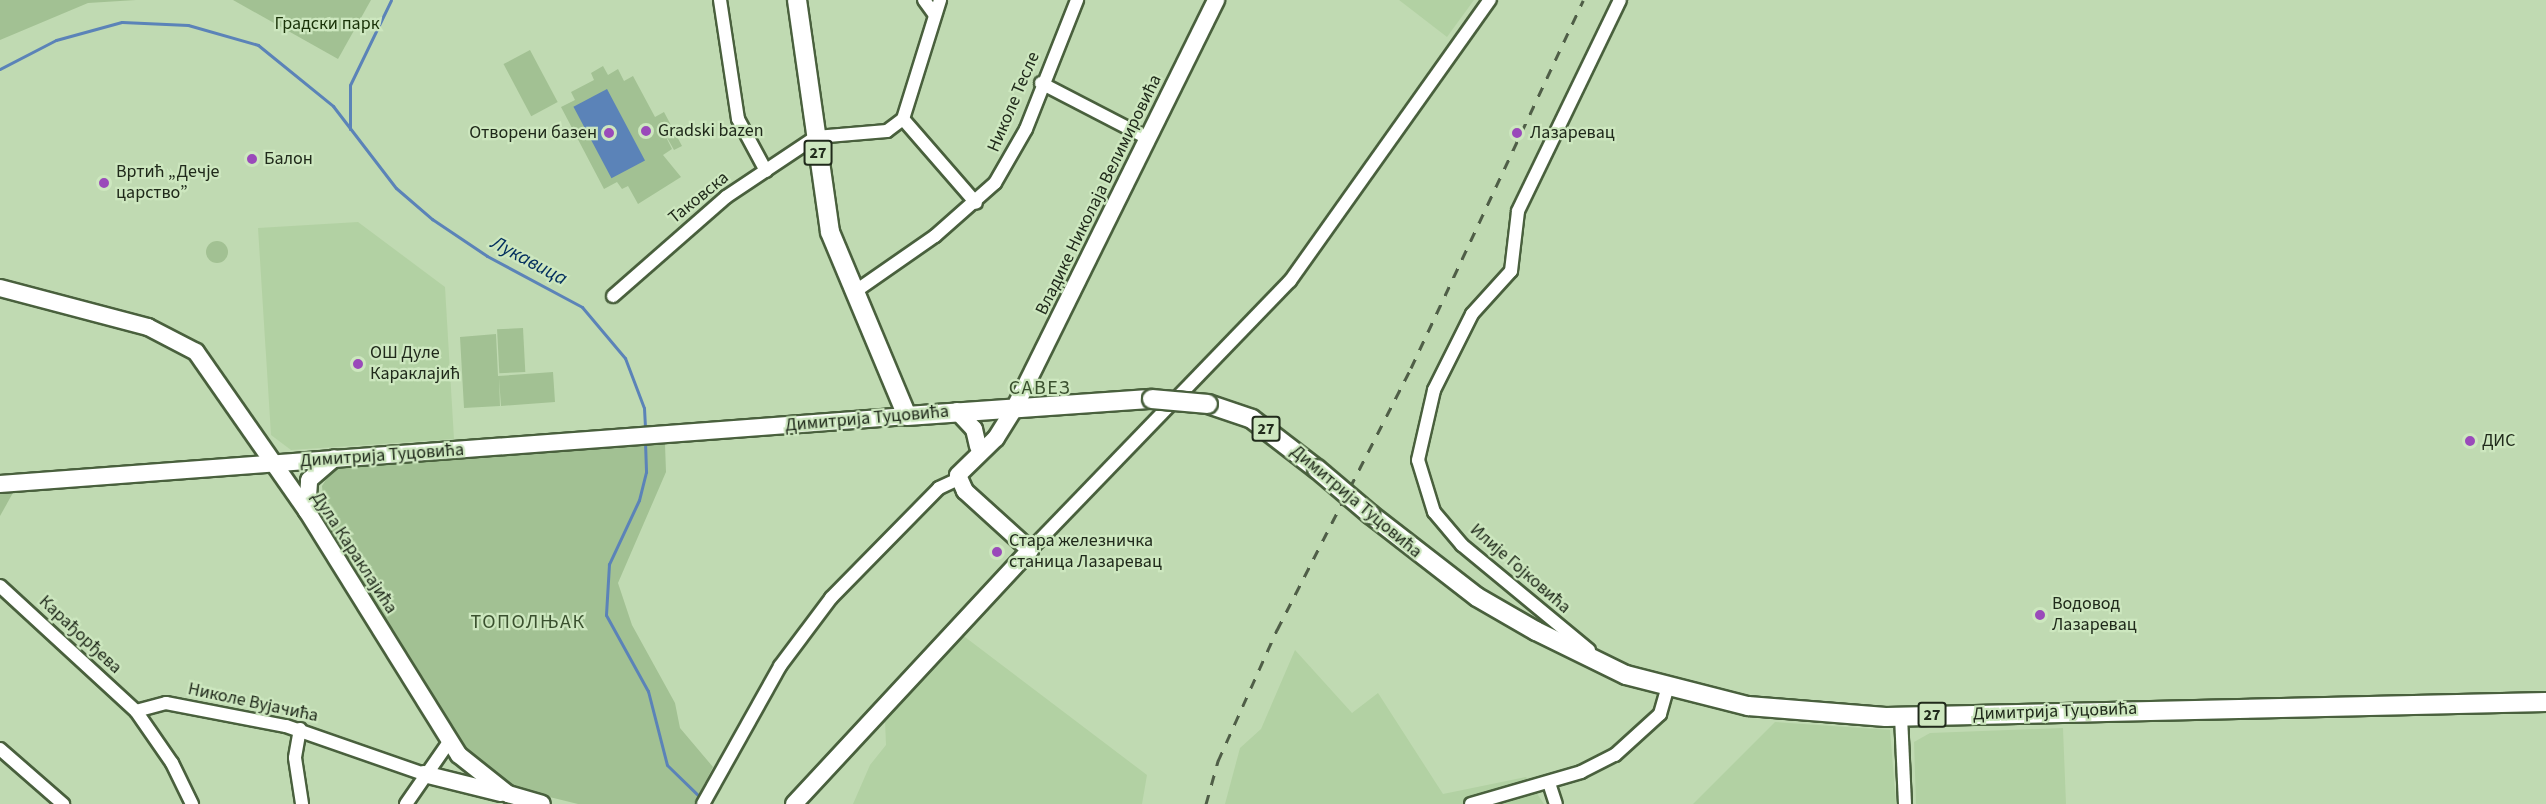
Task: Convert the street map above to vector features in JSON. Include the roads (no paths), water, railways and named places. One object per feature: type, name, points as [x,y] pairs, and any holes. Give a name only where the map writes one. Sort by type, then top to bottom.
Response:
[{"type":"main road","name":"27","points":[[797,0],[830,232],[852,293],[898,386],[907,416]]},
{"type":"main road","name":"Димитрија Туцовића","points":[[907,416],[1152,399],[1208,404],[1252,419],[1478,597],[1605,665],[1667,690],[1797,713],[1901,716],[2546,702]]},
{"type":"street","points":[[720,0],[736,112],[766,171]]},
{"type":"street","points":[[816,137],[887,131],[903,119],[939,0],[925,0]]},
{"type":"street","points":[[925,0],[934,15]]},
{"type":"street","name":"Николе Тесле","points":[[852,293],[976,203],[1014,153],[1076,0]]},
{"type":"street","name":"Владике Николаја Велимировића","points":[[958,479],[977,451],[1015,407],[1216,0]]},
{"type":"street","points":[[794,804],[1030,550],[1290,281],[1490,0]]},
{"type":"street","name":"Илије Гојковића","points":[[1605,665],[1462,545],[1434,512],[1418,460],[1434,390],[1472,314],[1511,272],[1518,211],[1620,0]]},
{"type":"street","points":[[1041,83],[1148,138]]},
{"type":"street","points":[[903,119],[976,203]]},
{"type":"street","name":"Таковска","points":[[613,296],[726,197],[816,137]]},
{"type":"street","name":"Дула Караклајића","points":[[0,288],[139,324],[181,341],[213,372],[273,464],[308,511],[449,741],[470,767],[508,794]]},
{"type":"street","points":[[957,411],[974,429],[977,451]]},
{"type":"street","name":"Димитрија Туцовића","points":[[0,484],[907,416]]},
{"type":"street","points":[[308,511],[309,480],[334,458]]},
{"type":"street","points":[[703,804],[780,666],[831,598],[939,488],[958,479],[1030,550]]},
{"type":"street","name":"Карађорђева","points":[[0,586],[135,711],[172,763],[192,804]]},
{"type":"street","points":[[1471,804],[1581,772],[1644,734],[1666,702],[1667,690]]},
{"type":"street","name":"Николе Вујачића","points":[[135,711],[166,703],[300,729],[424,774]]},
{"type":"street","points":[[1901,716],[1905,804]]},
{"type":"street","points":[[300,729],[295,758],[302,804]]},
{"type":"street","points":[[406,804],[424,774],[449,741]]},
{"type":"street","points":[[0,749],[63,804]]},
{"type":"street","points":[[424,774],[542,804]]},
{"type":"street","points":[[1549,783],[1556,804]]},
{"type":"water","name":"Отворени базен","points":[[607,89],[645,161],[611,178],[573,107]]},
{"type":"waterway","points":[[350,129],[350,85],[391,0]]},
{"type":"waterway","name":"Лукавица","points":[[0,69],[56,40],[122,22],[188,25],[258,45],[333,106],[396,188],[432,219],[487,256],[582,307],[625,358],[644,408],[645,429]]},
{"type":"waterway","name":"Лукавица","points":[[645,442],[646,472],[639,500],[609,564],[606,615],[648,691],[667,765],[703,800]]},
{"type":"railway","points":[[1206,804],[1218,761],[1277,630],[1411,368],[1583,0]]},
{"type":"place","name":"Gradski bazen","points":[[646,131]]},
{"type":"place","name":"Отворени базен","points":[[609,133]]},
{"type":"place","name":"Лазаревац","points":[[1517,133]]},
{"type":"place","name":"Балон","points":[[252,159]]},
{"type":"place","name":"Вртић „Дечје царство”","points":[[104,183]]},
{"type":"place","name":"ОШ Дуле Караклајић","points":[[358,364]]},
{"type":"place","name":"ДИС","points":[[2470,441]]},
{"type":"place","name":"Стара железничка станица Лазаревац","points":[[997,552]]},
{"type":"place","name":"Водовод Лазаревац","points":[[2040,615]]},
{"type":"district","name":"САВЕЗ","points":[[1040,388]]},
{"type":"district","name":"ТОПОЛЊАК","points":[[528,622]]},
{"type":"park label","name":"Градски парк","points":[[327,24]]}]
